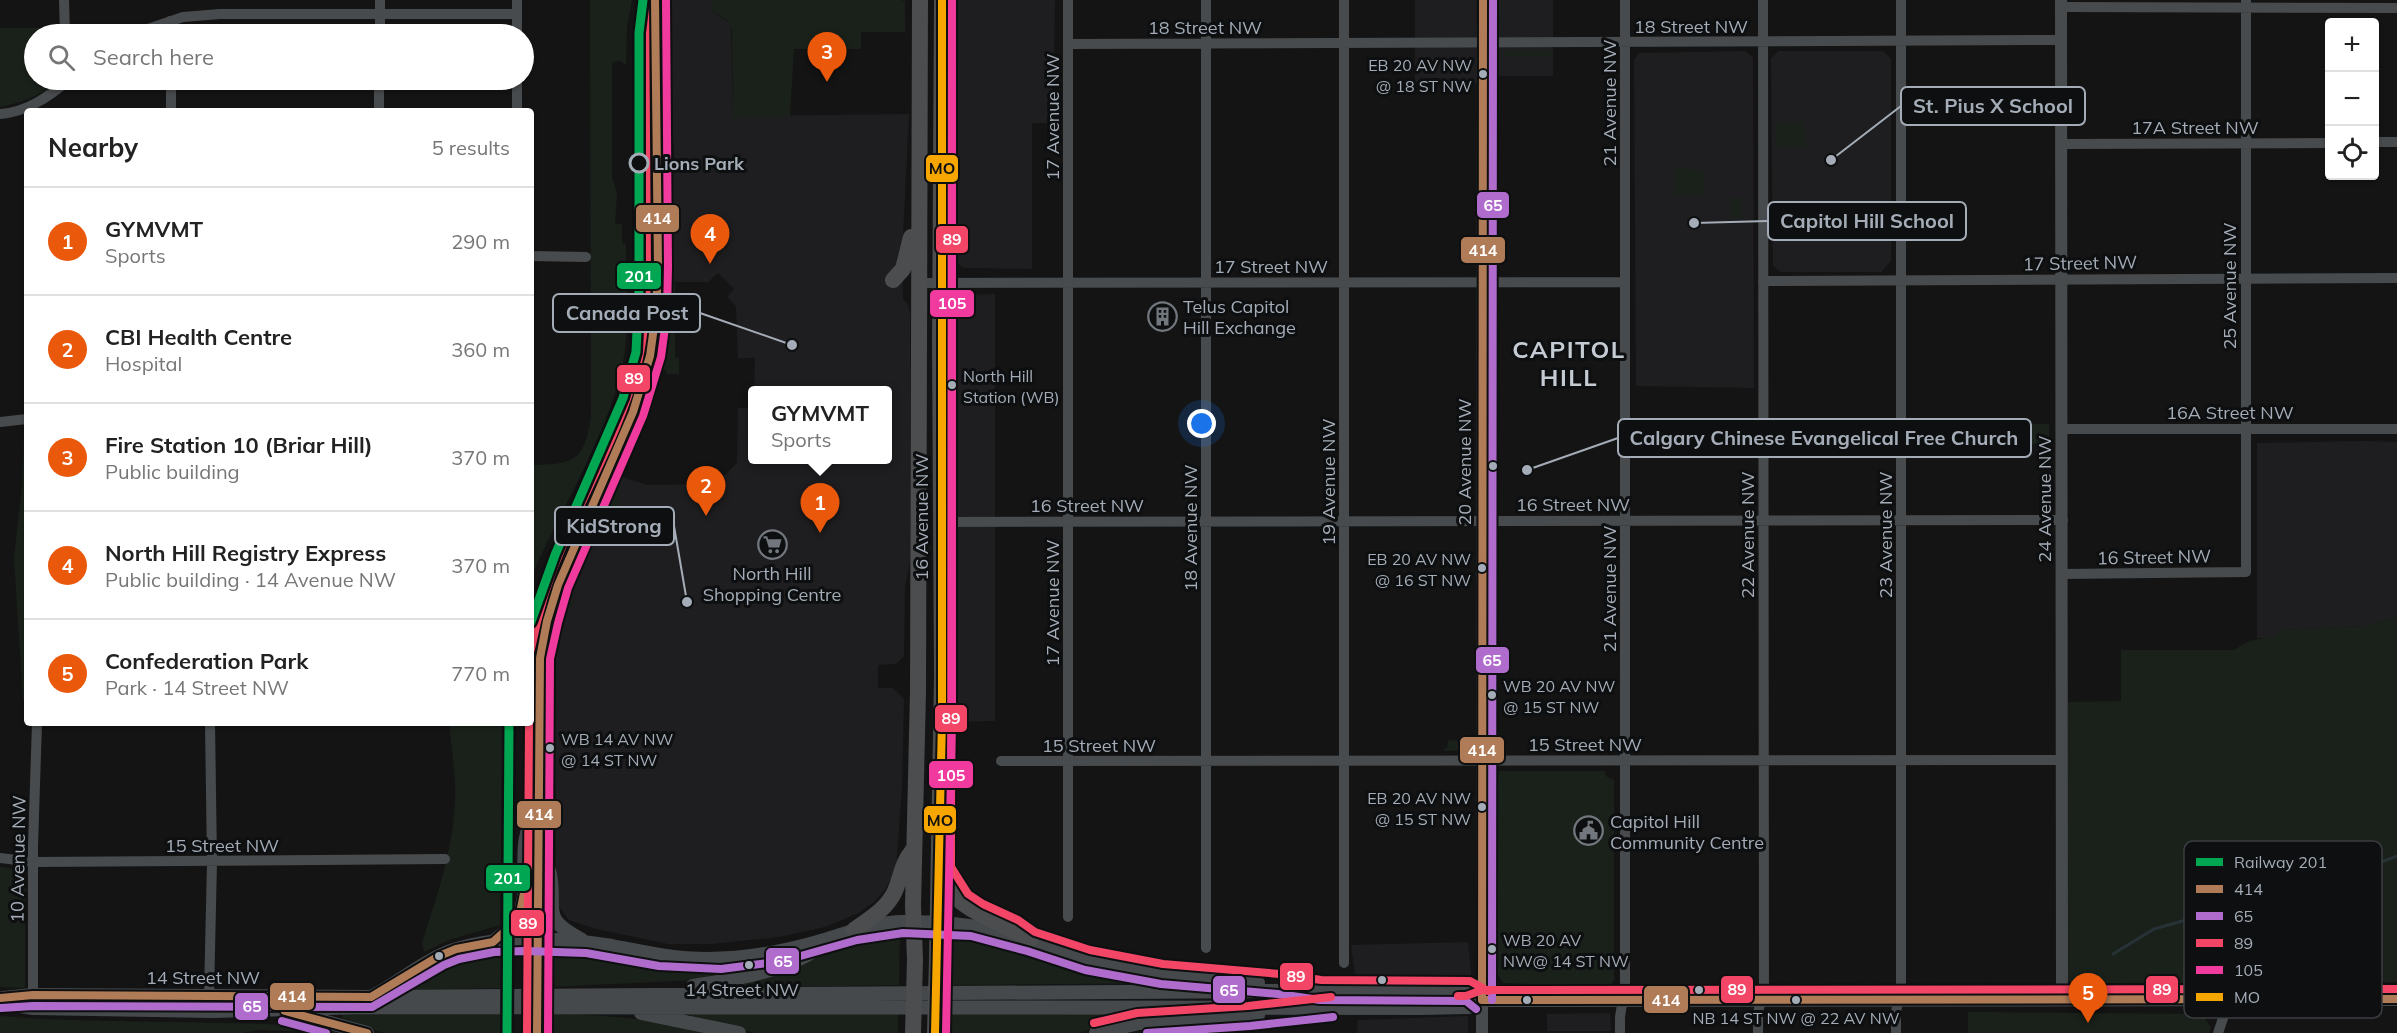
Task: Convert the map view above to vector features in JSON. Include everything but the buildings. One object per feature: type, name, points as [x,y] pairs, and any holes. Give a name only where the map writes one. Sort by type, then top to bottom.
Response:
[{"type":"highway","name":"16 Avenue NW","points":[[913,1033],[918,692],[920,0]]},
{"type":"highway","name":"16 Avenue NW","points":[[935,1033],[942,677],[940,522],[942,0]]},
{"type":"highway","points":[[893,279],[903,269],[908,257],[912,228],[918,214]]},
{"type":"highway","points":[[854,930],[889,902],[903,865],[914,848]]},
{"type":"highway","points":[[940,870],[961,902],[978,913],[1013,929],[1030,941]]},
{"type":"main road","points":[[493,942],[514,923],[520,913],[524,893],[525,835],[530,821],[538,811]]},
{"type":"main road","points":[[538,848],[550,873],[553,915],[563,929],[587,943]]},
{"type":"main road","points":[[371,997],[439,956],[456,949],[493,942],[537,940],[587,943],[661,956],[721,959],[780,951],[854,930],[902,922],[973,926],[1030,941],[1087,960],[1162,974],[1320,990]]},
{"type":"main road","points":[[675,994],[688,987],[766,972],[816,951],[828,939]]},
{"type":"main road","name":"14 Street NW","points":[[0,1000],[33,994],[371,997],[1320,990],[1469,991],[1482,1000]]},
{"type":"main road","name":"14 Street NW","points":[[0,1000],[33,1008],[213,1011],[363,1007],[1469,1007],[1482,1000],[2184,998]]},
{"type":"main road","name":"14 Street NW","points":[[2382,999],[2397,999]]},
{"type":"main road","points":[[625,1007],[643,1014],[739,1033]]},
{"type":"main road","points":[[1096,1033],[1139,1023],[1249,1016],[1320,1007]]},
{"type":"main road","points":[[281,1010],[367,1033]]},
{"type":"street","points":[[64,0],[65,24]]},
{"type":"street","points":[[380,0],[380,24]]},
{"type":"street","points":[[516,24],[517,0]]},
{"type":"street","points":[[537,1033],[538,671],[546,624],[565,565],[637,403],[646,376],[654,333],[657,240],[655,0]]},
{"type":"street","name":"17 Avenue NW","points":[[1068,0],[1068,918]]},
{"type":"street","name":"18 Avenue NW","points":[[1206,0],[1206,948]]},
{"type":"street","name":"19 Avenue NW","points":[[1344,0],[1344,963]]},
{"type":"street","name":"20 Avenue NW","points":[[1482,1033],[1483,0]]},
{"type":"street","name":"21 Avenue NW","points":[[1620,1033],[1620,1017],[1624,999],[1626,761],[1625,0]]},
{"type":"street","name":"22 Avenue NW","points":[[1758,1033],[1758,1013],[1764,986],[1763,0]]},
{"type":"street","name":"23 Avenue NW","points":[[1896,1033],[1896,1012],[1901,985],[1901,0]]},
{"type":"street","points":[[2061,4],[2246,4],[2397,8]]},
{"type":"street","name":"24 Avenue NW","points":[[2061,4],[2062,998]]},
{"type":"street","name":"25 Avenue NW","points":[[2246,4],[2246,572]]},
{"type":"street","points":[[161,24],[183,17],[220,14],[516,14]]},
{"type":"street","name":"18 Street NW","points":[[1068,44],[2061,40]]},
{"type":"street","points":[[0,114],[33,105],[58,90]]},
{"type":"street","points":[[171,90],[171,108]]},
{"type":"street","points":[[379,90],[379,108]]},
{"type":"street","points":[[517,90],[517,108]]},
{"type":"street","points":[[2379,142],[2397,142]]},
{"type":"street","name":"17A Street NW","points":[[2061,144],[2325,143]]},
{"type":"street","points":[[534,256],[586,257]]},
{"type":"street","name":"17 Street NW","points":[[1763,281],[2397,278]]},
{"type":"street","name":"17 Street NW","points":[[918,283],[1625,282]]},
{"type":"street","points":[[0,422],[24,419]]},
{"type":"street","name":"16A Street NW","points":[[2063,429],[2397,429]]},
{"type":"street","name":"16 Street NW","points":[[940,522],[2062,520]]},
{"type":"street","name":"16 Street NW","points":[[2062,574],[2246,572]]},
{"type":"street","name":"10 Avenue NW","points":[[33,994],[38,726]]},
{"type":"street","points":[[209,995],[212,861],[210,726]]},
{"type":"street","name":"15 Street NW","points":[[1001,761],[2062,760]]},
{"type":"street","name":"15 Street NW","points":[[0,858],[34,862],[445,859]]},
{"type":"street","points":[[2218,1033],[2223,1018]]},
{"type":"shaded area","points":[[590,0],[632,0],[627,27],[626,65],[620,61],[612,62],[612,177],[617,193],[615,224],[622,224],[622,243],[626,244],[627,317],[623,362],[607,416],[534,572],[534,465],[558,463],[574,458],[585,443],[591,417]]},
{"type":"shaded area","points":[[667,0],[712,0],[712,11],[728,22],[731,27],[733,116],[909,114],[902,258],[903,298],[910,313],[910,561],[905,586],[904,656],[896,664],[878,665],[878,688],[893,688],[904,699],[902,789],[896,869],[885,890],[874,902],[859,913],[825,927],[779,937],[712,944],[668,944],[596,929],[569,920],[559,906],[556,897],[552,651],[564,603],[619,476],[648,485],[719,484],[719,477],[723,477],[737,463],[738,408],[748,408],[748,464],[892,464],[892,386],[754,386],[755,358],[738,358],[736,306],[727,297],[734,289],[718,273],[708,282],[678,282],[667,279],[667,217],[672,195],[674,144],[667,132],[670,117],[667,113]]},
{"type":"shaded area","points":[[712,0],[900,0],[905,1],[905,32],[861,32],[861,49],[794,49],[790,116],[733,116],[732,30],[728,21],[712,11]]},
{"type":"shaded area","points":[[954,0],[1055,0],[1053,123],[1032,123],[1032,269],[963,268],[953,259],[952,24]]},
{"type":"shaded area","points":[[1415,0],[1553,0],[1553,76],[1494,76],[1494,83],[1415,83]]},
{"type":"shaded area","points":[[1494,7],[1501,7],[1501,26],[1494,26]]},
{"type":"shaded area","points":[[0,28],[24,28],[24,90],[45,90],[28,99],[0,107]]},
{"type":"shaded area","points":[[1502,51],[1550,51],[1552,56],[1505,56]]},
{"type":"shaded area","points":[[1745,51],[1753,58],[1754,388],[1636,386],[1634,60],[1639,53]]},
{"type":"shaded area","points":[[1779,51],[1883,51],[1891,59],[1891,261],[1881,272],[1781,272],[1773,266],[1771,58]]},
{"type":"shaded area","points":[[1777,122],[1804,122],[1804,147],[1777,147]]},
{"type":"shaded area","points":[[1674,168],[1705,170],[1705,195],[1674,195]]},
{"type":"shaded area","points":[[1731,198],[1741,198],[1741,218],[1731,218]]},
{"type":"shaded area","points":[[667,279],[675,279],[675,357],[679,358],[679,374],[667,374],[665,370],[658,367],[665,330]]},
{"type":"shaded area","points":[[995,294],[995,721],[948,722],[954,295]]},
{"type":"shaded area","points":[[1772,418],[1827,418],[1827,440],[1773,440]]},
{"type":"shaded area","points":[[1836,423],[1892,423],[1892,441],[1836,441]]},
{"type":"shaded area","points":[[1984,424],[2049,424],[2049,444],[1984,444]]},
{"type":"shaded area","points":[[1910,425],[1977,425],[1977,443],[1910,443]]},
{"type":"shaded area","points":[[24,428],[23,701],[14,558],[22,486]]},
{"type":"shaded area","points":[[2397,442],[2397,617],[2366,626],[2280,630],[2278,638],[2257,638],[2257,443]]},
{"type":"shaded area","points":[[612,490],[619,493],[618,511],[605,513],[574,586],[571,611],[563,609],[561,605],[574,571]]},
{"type":"shaded area","points":[[2397,617],[2397,982],[2382,982],[2382,841],[2184,841],[2184,983],[2107,983],[2106,990],[2081,990],[2067,980],[2068,702],[2121,701],[2121,650],[2235,650],[2250,641],[2277,637],[2279,630],[2366,626]]},
{"type":"shaded area","points":[[449,726],[503,726],[500,925],[449,940],[424,952],[422,942],[450,844],[455,783]]},
{"type":"shaded area","points":[[1463,737],[1471,737],[1469,750],[1444,751],[1448,740],[1462,741]]},
{"type":"shaded area","points":[[1500,771],[1604,771],[1607,777],[1614,780],[1614,980],[1610,987],[1504,983],[1495,972],[1492,942],[1490,782]]},
{"type":"shaded area","points":[[0,867],[25,870],[25,988],[0,987]]},
{"type":"shaded area","points":[[900,931],[899,985],[739,988],[739,983],[774,973],[861,937]]},
{"type":"shaded area","points":[[951,932],[977,935],[1025,949],[1176,979],[1175,983],[950,985]]},
{"type":"shaded area","points":[[1468,942],[1472,983],[1356,982],[1351,945]]},
{"type":"shaded area","points":[[502,945],[503,988],[399,990],[435,966]]},
{"type":"shaded area","points":[[550,947],[769,960],[770,965],[698,980],[550,987]]},
{"type":"shaded area","points":[[503,1012],[503,1033],[384,1033],[342,1018],[343,1014],[365,1013]]},
{"type":"shaded area","points":[[550,1012],[629,1018],[721,1033],[550,1033]]},
{"type":"shaded area","points":[[1968,1012],[2184,1014],[2184,1018],[2205,1018],[2211,1028],[2209,1033],[1968,1033]]},
{"type":"shaded area","points":[[691,1013],[898,1014],[898,1033],[755,1033],[691,1017]]},
{"type":"shaded area","points":[[1140,1013],[1140,1018],[1115,1022],[1078,1033],[949,1033],[950,1014]]},
{"type":"shaded area","points":[[1610,1013],[1611,1031],[1547,1031],[1547,1014]]},
{"type":"shaded area","points":[[0,1016],[279,1025],[310,1027],[340,1033],[258,1030],[243,1033],[0,1033]]},
{"type":"shaded area","points":[[1468,1016],[1468,1033],[1357,1033],[1358,1020]]},
{"type":"waterway","points":[[2382,862],[2397,856]]},
{"type":"waterway","points":[[2113,954],[2154,929],[2184,921]]},
{"type":"rail line","name":"201","points":[[534,614],[555,555],[623,398],[636,352],[639,288],[639,33],[643,0]]},
{"type":"rail line","name":"201","points":[[507,1033],[509,726]]},
{"type":"transit line","name":"89","points":[[534,636],[540,609],[572,523],[621,416],[642,345],[647,280],[645,0]]},
{"type":"transit line","name":"414","points":[[537,1033],[540,658],[547,621],[558,585],[633,412],[650,356],[656,312],[658,267],[655,0]]},
{"type":"transit line","name":"105","points":[[548,1033],[550,659],[568,588],[643,416],[661,357],[667,313],[668,267],[666,0]]},
{"type":"transit line","name":"MO","points":[[935,1033],[942,720],[942,0]]},
{"type":"transit line","name":"89","points":[[952,0],[951,867],[968,894],[983,904],[1018,920],[1035,932],[1090,950],[1163,964],[1280,974],[1321,980],[1470,981],[1488,991]]},
{"type":"transit line","name":"105","points":[[946,1033],[952,720],[952,0]]},
{"type":"transit line","name":"414","points":[[1482,1000],[1483,0]]},
{"type":"transit line","name":"65","points":[[1492,1000],[1493,0]]},
{"type":"transit line","name":"89","points":[[527,1033],[529,726]]},
{"type":"transit line","name":"414","points":[[0,998],[33,995],[371,997],[439,956],[456,949],[493,942],[514,923],[520,913],[524,893],[524,876]]},
{"type":"transit line","name":"65","points":[[1,1008],[33,1006],[372,1007],[444,965],[459,959],[494,952],[586,953],[659,966],[721,969],[783,961],[857,940],[903,933],[971,936],[1085,970],[1161,984],[1320,1000],[1466,1001],[1476,1009]]},
{"type":"transit line","name":"89","points":[[1458,996],[1466,996],[1482,990],[2184,989]]},
{"type":"transit line","name":"89","points":[[2382,989],[2397,989]]},
{"type":"transit line","name":"89","points":[[1094,1023],[1137,1013],[1248,1006],[1331,997]]},
{"type":"transit line","name":"414","points":[[1482,1000],[2184,999]]},
{"type":"transit line","name":"414","points":[[2382,999],[2397,999]]},
{"type":"transit line","name":"414","points":[[285,1011],[367,1033]]},
{"type":"transit line","name":"65","points":[[1147,1033],[1250,1026],[1333,1017]]},
{"type":"transit line","name":"65","points":[[282,1021],[326,1033]]},
{"type":"place","name":"EB 20 AV NW @ 18 ST NW","points":[[1483,74]]},
{"type":"place","name":"Fire Station 10 (Briar Hill)","points":[[827,82]]},
{"type":"place","name":"St. Pius X School","points":[[1831,160]]},
{"type":"place","name":"Lions Park","points":[[639,163]]},
{"type":"place","name":"Capitol Hill School","points":[[1694,223]]},
{"type":"place","name":"North Hill Registry Express","points":[[710,264]]},
{"type":"place","name":"Telus Capitol Hill Exchange","points":[[1162,316]]},
{"type":"place","name":"Canada Post","points":[[792,345]]},
{"type":"place","name":"North Hill Station (WB)","points":[[952,385]]},
{"type":"place","name":"Calgary Chinese Evangelical Free Church","points":[[1527,470]]},
{"type":"place","name":"CBI Health Centre","points":[[706,516]]},
{"type":"place","name":"GYMVMT","points":[[820,533]]},
{"type":"place","name":"North Hill Shopping Centre","points":[[772,544]]},
{"type":"place","name":"EB 20 AV NW @ 16 ST NW","points":[[1482,568]]},
{"type":"place","name":"KidStrong","points":[[687,602]]},
{"type":"place","name":"WB 20 AV NW @ 15 ST NW","points":[[1492,695]]},
{"type":"place","name":"WB 14 AV NW @ 14 ST NW","points":[[550,748]]},
{"type":"place","name":"EB 20 AV NW @ 15 ST NW","points":[[1482,807]]},
{"type":"place","name":"Capitol Hill Community Centre","points":[[1589,831]]},
{"type":"place","name":"WB 20 AV NW@ 14 ST NW","points":[[1492,949]]},
{"type":"place","name":"NB 14 ST NW @ 22 AV NW","points":[[1796,1000]]},
{"type":"place","name":"Confederation Park","points":[[2088,1023]]},
{"type":"district","name":"CAPITOL HILL","points":[[1569,363]]}]
